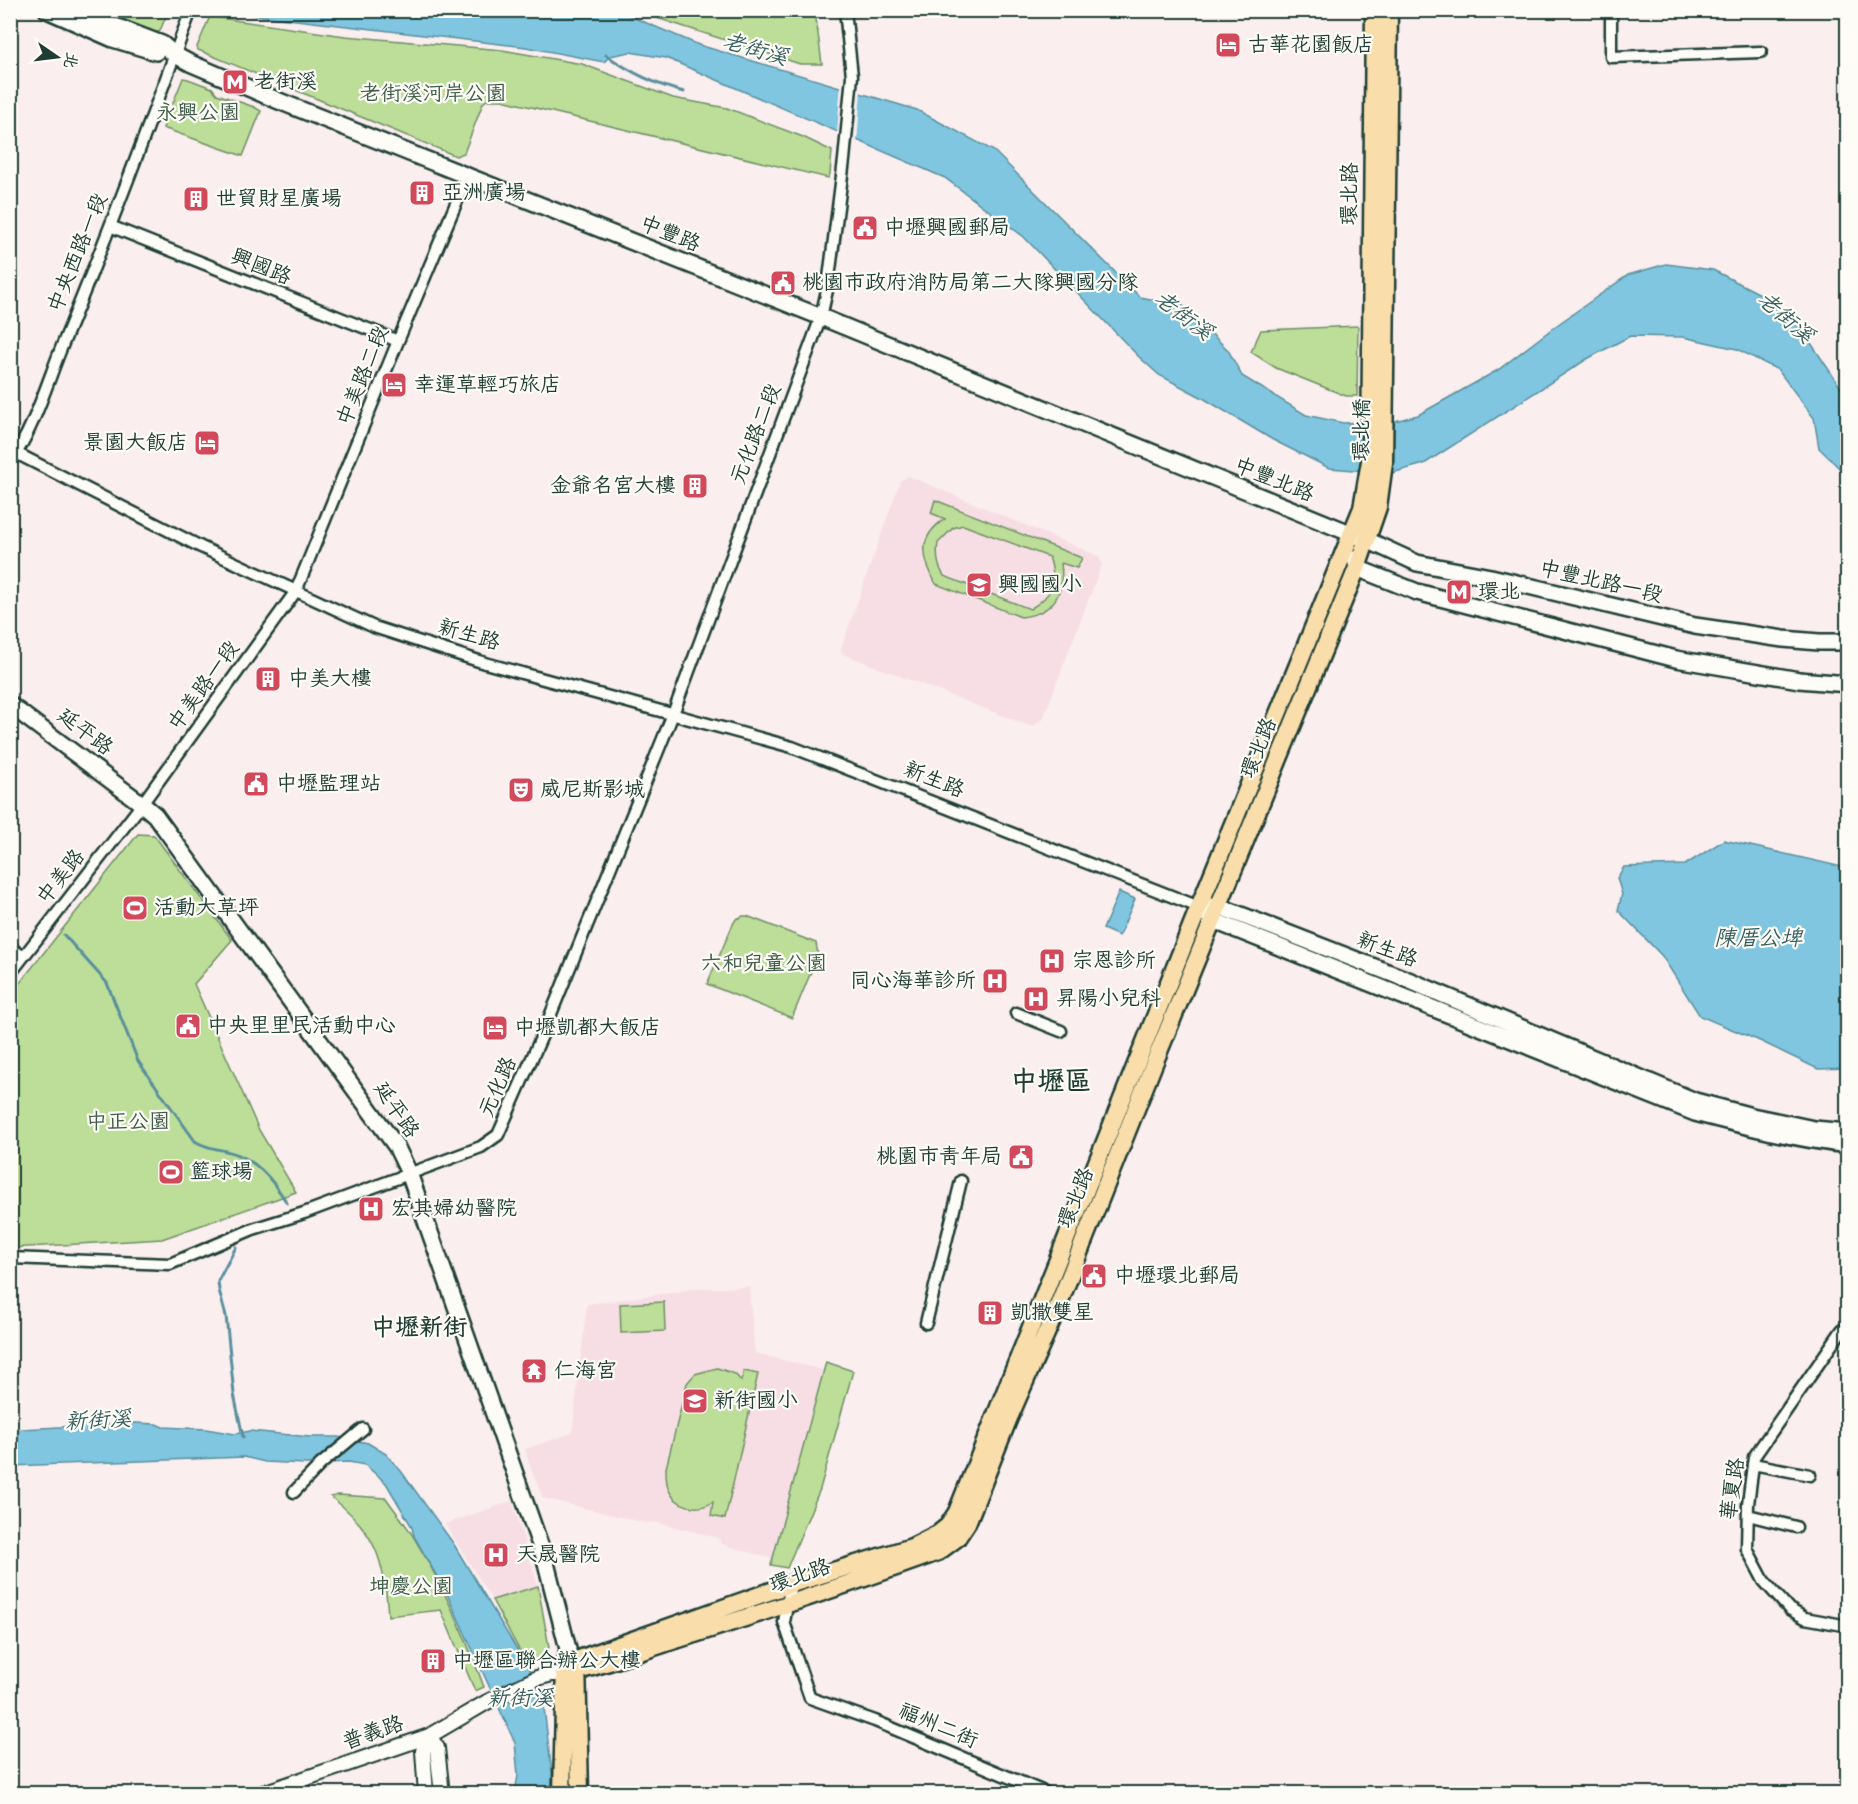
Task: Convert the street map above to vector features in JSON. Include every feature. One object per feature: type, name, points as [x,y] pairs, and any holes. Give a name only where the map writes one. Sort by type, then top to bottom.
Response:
[{"type":"main road","name":"中豐路","points":[[47,10],[113,39],[154,52],[175,55]]},
{"type":"main road","name":"中豐路","points":[[73,10],[162,44],[175,55],[190,63],[279,101],[821,317],[1150,452]]},
{"type":"main road","name":"環北路","points":[[1374,10],[1378,378]]},
{"type":"main road","name":"環北路","points":[[1378,378],[1389,10]]},
{"type":"main road","name":"環北橋","points":[[1375,484],[1370,461],[1378,378]]},
{"type":"main road","name":"中豐北路","points":[[1150,452],[1359,537]]},
{"type":"main road","name":"環北路","points":[[567,1665],[791,1584],[912,1547],[938,1534],[948,1526],[957,1512],[1082,1223],[1145,1063],[1199,907],[1359,537],[1378,507],[1375,484]]},
{"type":"main road","name":"環北路","points":[[1145,1063],[1215,913],[1357,568],[1359,537]]},
{"type":"main road","name":"中豐北路一段","points":[[1359,537],[1417,562],[1491,577],[1695,626],[1783,639],[1848,642]]},
{"type":"main road","points":[[1357,568],[1417,592],[1676,658],[1799,680],[1848,684]]},
{"type":"main road","name":"延平路","points":[[10,705],[155,815],[396,1146],[409,1173],[545,1559],[567,1665],[580,1794]]},
{"type":"main road","name":"新生路","points":[[1199,907],[1408,980],[1695,1101],[1804,1126],[1848,1132]]},
{"type":"main road","points":[[1215,913],[1695,1113],[1754,1128],[1848,1145]]},
{"type":"main road","name":"環北路","points":[[567,1665],[608,1664],[938,1552],[957,1538],[967,1523],[1008,1420],[1056,1311],[1082,1223]]},
{"type":"main road","name":"延平路","points":[[562,1794],[567,1665]]},
{"type":"street","name":"元化路二段","points":[[673,714],[821,317],[828,286],[852,76],[845,10]]},
{"type":"street","points":[[1611,10],[1611,57],[1761,52]]},
{"type":"street","name":"中央西路一段","points":[[13,455],[74,317],[190,12]]},
{"type":"street","name":"中美路二段","points":[[296,591],[468,175]]},
{"type":"street","name":"興國路","points":[[110,226],[398,341]]},
{"type":"street","name":"新生路","points":[[13,455],[374,627],[486,663],[792,747],[1199,907]]},
{"type":"street","name":"中美路一段","points":[[142,804],[296,591]]},
{"type":"street","name":"元化路","points":[[10,1258],[170,1264],[253,1229],[304,1213],[481,1147],[498,1135],[544,1031],[673,714]]},
{"type":"street","name":"中美路","points":[[10,974],[142,804]]},
{"type":"street","points":[[10,947],[23,957]]},
{"type":"street","points":[[1016,1013],[1061,1031]]},
{"type":"street","points":[[926,1323],[961,1181]]},
{"type":"street","name":"華夏路","points":[[1848,1328],[1842,1330],[1754,1457],[1747,1549],[1764,1581],[1789,1609],[1805,1618],[1848,1626]]},
{"type":"street","points":[[294,1492],[321,1464],[363,1429]]},
{"type":"street","points":[[1753,1464],[1810,1475]]},
{"type":"street","points":[[1748,1515],[1796,1527]]},
{"type":"street","points":[[787,1605],[791,1584]]},
{"type":"street","name":"福州二街","points":[[787,1605],[784,1622],[810,1698],[875,1721],[1049,1794]]},
{"type":"street","name":"普義路","points":[[260,1794],[429,1736],[494,1699],[567,1665]]},
{"type":"street","points":[[426,1794],[423,1751],[429,1736]]},
{"type":"street","points":[[429,1736],[437,1748],[442,1794]]},
{"type":"shaded area","name":"興國國小","points":[[909,476],[1098,556],[1102,564],[1043,719],[1032,727],[843,654],[841,649],[900,481]]},
{"type":"shaded area","name":"新街國小","points":[[749,1287],[755,1353],[823,1370],[773,1559],[721,1544],[718,1538],[543,1498],[525,1449],[572,1433],[587,1304],[690,1289]]},
{"type":"shaded area","name":"天晟醫院","points":[[512,1501],[538,1586],[492,1600],[445,1524]]},
{"type":"green space","points":[[168,10],[160,31],[156,33],[103,11]]},
{"type":"green space","points":[[635,11],[815,11],[822,64],[800,64]]},
{"type":"green space","name":"老街溪河岸公園","points":[[211,14],[220,18],[345,36],[502,50],[582,64],[673,98],[727,108],[803,137],[832,151],[830,174],[828,178],[502,100],[487,100],[483,103],[464,153],[456,156],[198,50],[197,47]]},
{"type":"green space","name":"永興公園","points":[[183,78],[212,88],[217,94],[261,111],[243,156],[163,128]]},
{"type":"green space","points":[[1358,326],[1357,396],[1346,396],[1276,368],[1251,352],[1261,330]]},
{"type":"green space","points":[[935,500],[1082,558],[1077,568],[1061,563],[1059,593],[1049,606],[1032,615],[1021,617],[936,584],[925,557],[925,548],[930,533],[945,519],[931,513]],"holes":[[[963,525],[1049,557],[1053,574],[1052,588],[1044,599],[1030,609],[944,576],[938,564],[937,552],[938,543],[953,528]]]},
{"type":"green space","name":"中正公園","points":[[138,834],[154,835],[232,940],[194,984],[259,1130],[296,1192],[162,1239],[11,1248],[11,994]]},
{"type":"green space","name":"六和兒童公園","points":[[743,916],[816,943],[818,955],[792,1018],[707,984],[733,924],[736,919]]},
{"type":"green space","points":[[664,1302],[665,1331],[621,1333],[620,1304]]},
{"type":"green space","points":[[826,1362],[853,1371],[820,1489],[787,1568],[771,1565]]},
{"type":"green space","points":[[717,1368],[735,1374],[741,1381],[744,1371],[758,1374],[725,1519],[711,1516],[713,1502],[694,1507],[676,1500],[668,1488],[666,1476],[687,1383],[695,1374]]},
{"type":"green space","name":"坤慶公園","points":[[338,1495],[386,1498],[410,1531],[434,1572],[461,1629],[484,1687],[475,1691],[441,1610],[388,1616],[384,1579],[375,1549],[358,1522],[331,1497]]},
{"type":"green space","points":[[538,1586],[549,1647],[544,1656],[527,1664],[492,1600]]},
{"type":"water","points":[[220,11],[618,11],[699,45],[917,110],[994,151],[1140,297],[1182,305],[1228,350],[1242,376],[1306,415],[1343,423],[1395,421],[1418,415],[1498,370],[1628,275],[1666,264],[1713,270],[1772,300],[1795,319],[1847,397],[1847,474],[1819,448],[1814,418],[1778,370],[1737,349],[1683,337],[1630,336],[1587,359],[1424,464],[1392,473],[1329,468],[1273,440],[1203,398],[1159,375],[1024,237],[945,178],[666,58],[630,52],[610,56],[604,62],[526,47]]},
{"type":"water","name":"陳厝公埤","points":[[1724,840],[1847,868],[1847,1068],[1818,1069],[1700,1016],[1662,956],[1618,910],[1622,894],[1617,878],[1624,867],[1685,865]]},
{"type":"water","points":[[1119,892],[1135,899],[1119,936],[1103,929]]},
{"type":"water","name":"新街溪","points":[[135,1423],[235,1434],[250,1431],[310,1437],[338,1437],[368,1443],[386,1454],[453,1543],[542,1691],[552,1774],[551,1793],[515,1793],[518,1775],[515,1743],[448,1596],[386,1483],[365,1465],[349,1462],[306,1464],[265,1462],[244,1457],[11,1466],[11,1432],[22,1429]]},
{"type":"pier","points":[[841,83],[861,89],[857,143],[837,134]]},
{"type":"waterway","points":[[606,55],[644,77],[684,92]]},
{"type":"waterway","points":[[64,935],[107,983],[138,1061],[195,1141],[237,1154],[255,1164],[269,1178],[287,1203]]},
{"type":"waterway","points":[[236,1247],[218,1281],[226,1316],[234,1394],[243,1437]]},
{"type":"place","name":"古華花園飯店","points":[[1228,45]]},
{"type":"place","name":"老街溪","points":[[235,82]]},
{"type":"place","name":"亞洲廣場","points":[[422,193]]},
{"type":"place","name":"世貿財星廣場","points":[[196,199]]},
{"type":"place","name":"中壢興國郵局","points":[[865,228]]},
{"type":"place","name":"桃園市政府消防局第二大隊興國分隊","points":[[783,283]]},
{"type":"place","name":"幸運草輕巧旅店","points":[[394,385]]},
{"type":"place","name":"景園大飯店","points":[[207,443]]},
{"type":"place","name":"金爺名宮大樓","points":[[695,486]]},
{"type":"place","name":"興國國小","points":[[979,585]]},
{"type":"place","name":"環北","points":[[1459,592]]},
{"type":"place","name":"中美大樓","points":[[268,679]]},
{"type":"place","name":"中壢監理站","points":[[256,784]]},
{"type":"place","name":"威尼斯影城","points":[[521,790]]},
{"type":"place","name":"活動大草坪","points":[[135,908]]},
{"type":"place","name":"宗恩診所","points":[[1052,961]]},
{"type":"place","name":"同心海華診所","points":[[995,981]]},
{"type":"place","name":"昇陽小兒科","points":[[1036,999]]},
{"type":"place","name":"中央里里民活動中心","points":[[188,1026]]},
{"type":"place","name":"中壢凱都大飯店","points":[[495,1028]]},
{"type":"place","name":"桃園市青年局","points":[[1021,1157]]},
{"type":"place","name":"籃球場","points":[[171,1172]]},
{"type":"place","name":"宏其婦幼醫院","points":[[371,1209]]},
{"type":"place","name":"中壢環北郵局","points":[[1094,1276]]},
{"type":"place","name":"凱撒雙星","points":[[990,1313]]},
{"type":"place","name":"仁海宮","points":[[534,1371]]},
{"type":"place","name":"新街國小","points":[[695,1401]]},
{"type":"place","name":"天晟醫院","points":[[496,1555]]},
{"type":"place","name":"中壢區聯合辦公大樓","points":[[433,1661]]},
{"type":"district","name":"中壢區","points":[[1051,1082]]},
{"type":"district","name":"中壢新街","points":[[419,1328]]}]
